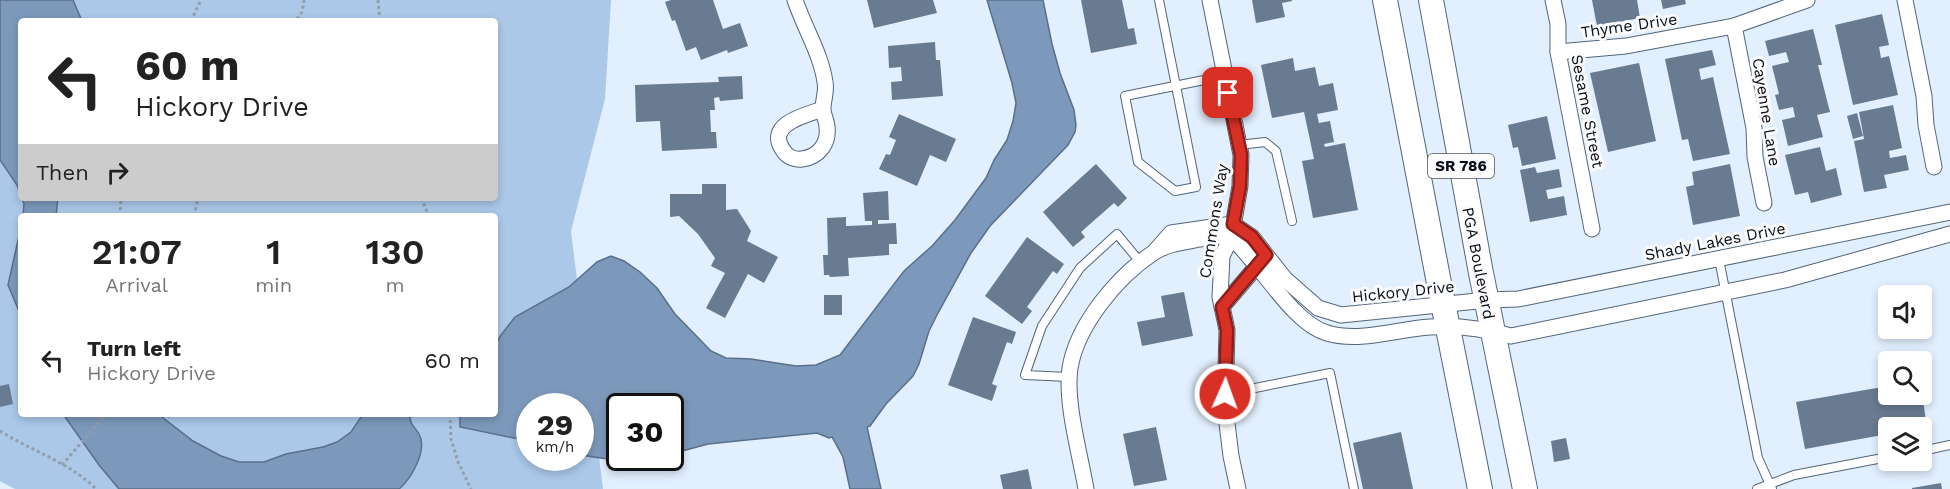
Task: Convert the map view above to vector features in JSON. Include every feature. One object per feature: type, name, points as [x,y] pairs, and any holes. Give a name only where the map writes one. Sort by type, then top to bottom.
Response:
[{"type":"main road","name":"SR 786","points":[[1385,0],[1480,489]]},
{"type":"main road","name":"PGA Boulevard","points":[[1431,0],[1486,300],[1525,489]]},
{"type":"street","points":[[795,0],[823,70],[826,96],[823,109]]},
{"type":"street","name":"Commons Way","points":[[1210,0],[1241,155],[1240,186],[1232,231],[1222,256],[1220,297],[1227,330],[1225,394],[1231,456],[1238,489]]},
{"type":"street","name":"Sesame Street","points":[[1553,0],[1558,24],[1558,52],[1592,229]]},
{"type":"street","name":"Thyme Drive","points":[[1558,52],[1626,46],[1734,26],[1807,0]]},
{"type":"street","points":[[1905,0],[1924,96],[1926,125],[1934,167]]},
{"type":"street","name":"Cayenne Lane","points":[[1734,26],[1754,128],[1755,157],[1764,204]]},
{"type":"street","name":"Shady Lakes Drive","points":[[1486,300],[1518,300],[1950,212]]},
{"type":"street","points":[[1086,489],[1074,426],[1069,377],[1073,354],[1096,307],[1153,252],[1182,242],[1221,236],[1232,231]]},
{"type":"street","name":"Hickory Drive","points":[[1232,231],[1262,261],[1318,308],[1325,311],[1341,315],[1445,316],[1492,331]]},
{"type":"street","points":[[1492,331],[1511,336],[1726,293],[1785,280],[1950,234]]},
{"type":"street","points":[[1222,307],[1262,261]]},
{"type":"street","name":"Hickory Drive","points":[[1262,261],[1296,314],[1325,333],[1368,336],[1430,327],[1445,316],[1486,300]]},
{"type":"lane","points":[[1159,0],[1175,86],[1196,187],[1175,191],[1138,162],[1125,96],[1175,86],[1224,75]]},
{"type":"lane","points":[[1239,145],[1266,142],[1276,151],[1292,221]]},
{"type":"lane","points":[[1069,377],[1025,375],[1042,326],[1080,268],[1117,234],[1141,263]]},
{"type":"lane","points":[[1719,259],[1758,458],[1771,487]]},
{"type":"lane","points":[[1225,394],[1330,373],[1354,489]]},
{"type":"lane","points":[[1932,449],[1950,445]]},
{"type":"lane","points":[[1757,489],[1771,487],[1794,475],[1878,459]]},
{"type":"path","points":[[192,18],[201,0]]},
{"type":"path","points":[[297,18],[303,12],[304,0]]},
{"type":"path","points":[[378,0],[380,18]]},
{"type":"path","points":[[62,465],[103,417]]},
{"type":"path","points":[[450,417],[451,439],[458,462],[471,489]]},
{"type":"path","points":[[0,432],[62,465],[96,489]]},
{"type":"shaded area","points":[[0,0],[611,0],[605,99],[571,231],[591,393],[516,393],[516,471],[594,471],[594,416],[603,489],[15,489],[0,481]]},
{"type":"shaded area","points":[[0,0],[73,0],[81,18],[18,18],[18,188],[0,160]]},
{"type":"shaded area","points":[[987,0],[1043,0],[1060,73],[1074,110],[1075,132],[1068,145],[990,226],[971,253],[937,315],[913,376],[867,427],[881,489],[850,489],[843,457],[832,437],[817,433],[708,444],[684,450],[684,393],[606,393],[606,459],[594,457],[594,393],[516,393],[516,438],[460,427],[460,417],[498,417],[498,340],[515,317],[569,287],[597,262],[611,256],[624,261],[640,272],[657,288],[675,314],[711,351],[726,358],[751,359],[796,366],[816,365],[840,355],[904,271],[932,246],[955,220],[986,178],[1007,140],[1016,103]]},
{"type":"shaded area","points":[[23,201],[58,201],[56,213],[23,213]]},
{"type":"shaded area","points":[[18,240],[18,309],[8,285]]},
{"type":"shaded area","points":[[65,417],[162,417],[193,441],[221,456],[239,462],[264,462],[286,454],[337,442],[351,432],[361,417],[410,417],[421,441],[417,464],[399,489],[119,489]]},
{"type":"building","points":[[713,0],[723,29],[740,23],[748,46],[728,53],[727,50],[701,60],[696,47],[686,51],[675,20],[672,21],[665,2]]},
{"type":"building","points":[[867,0],[933,0],[937,13],[874,28]]},
{"type":"building","points":[[1081,0],[1122,0],[1128,29],[1134,28],[1137,44],[1091,53]]},
{"type":"building","points":[[1252,0],[1292,1],[1282,3],[1285,17],[1256,23]]},
{"type":"building","points":[[1592,0],[1637,0],[1640,18],[1597,26]]},
{"type":"building","points":[[1661,0],[1685,0],[1686,4],[1663,9]]},
{"type":"building","points":[[1882,14],[1889,45],[1879,47],[1881,58],[1889,56],[1898,95],[1853,105],[1835,25]]},
{"type":"building","points":[[1813,29],[1822,65],[1818,65],[1830,112],[1817,115],[1823,137],[1788,146],[1782,120],[1795,117],[1793,107],[1779,110],[1775,95],[1779,94],[1772,66],[1789,62],[1786,52],[1769,56],[1765,41]]},
{"type":"building","points":[[935,42],[936,60],[940,60],[943,96],[892,100],[891,82],[902,81],[901,67],[889,68],[888,46]]},
{"type":"building","points":[[1712,50],[1716,65],[1699,69],[1701,80],[1713,77],[1730,154],[1693,161],[1688,139],[1682,140],[1665,59]]},
{"type":"building","points":[[1293,58],[1295,71],[1315,67],[1319,86],[1333,83],[1338,110],[1317,114],[1319,123],[1330,121],[1334,142],[1324,144],[1325,147],[1345,143],[1358,210],[1313,218],[1302,161],[1314,159],[1304,112],[1272,118],[1261,65]]},
{"type":"building","points":[[1639,63],[1656,141],[1608,152],[1590,73]]},
{"type":"building","points":[[742,76],[743,99],[720,101],[719,97],[714,98],[715,110],[710,110],[711,132],[716,132],[717,148],[662,151],[660,121],[636,122],[635,85],[719,82],[718,77]]},
{"type":"building","points":[[1893,105],[1902,148],[1889,151],[1890,158],[1906,155],[1909,170],[1884,175],[1887,188],[1864,192],[1854,141],[1864,139],[1859,112]]},
{"type":"building","points":[[1857,113],[1863,136],[1853,139],[1847,116]]},
{"type":"building","points":[[899,114],[956,139],[946,162],[930,155],[917,186],[879,169],[886,154],[890,155],[896,140],[889,137]]},
{"type":"building","points":[[1547,116],[1556,159],[1522,166],[1518,147],[1513,148],[1508,125]]},
{"type":"building","points":[[1820,147],[1826,171],[1836,168],[1842,195],[1811,203],[1808,192],[1795,195],[1785,155]]},
{"type":"building","points":[[1096,164],[1127,198],[1118,207],[1114,203],[1081,232],[1085,237],[1073,247],[1043,212]]},
{"type":"building","points":[[1730,164],[1740,216],[1693,225],[1686,187],[1694,185],[1692,172]]},
{"type":"building","points":[[1535,167],[1537,173],[1559,169],[1562,187],[1546,190],[1548,199],[1564,196],[1567,215],[1530,222],[1520,170]]},
{"type":"building","points":[[702,184],[726,184],[726,210],[737,209],[751,231],[747,241],[778,257],[764,283],[748,274],[725,318],[706,308],[725,273],[711,266],[715,258],[698,234],[679,216],[670,217],[670,194],[702,194]]},
{"type":"building","points":[[888,191],[889,220],[878,220],[878,224],[896,223],[897,244],[889,244],[889,255],[848,258],[849,276],[824,275],[823,255],[828,255],[827,218],[846,217],[846,226],[872,225],[872,221],[865,221],[863,193]]},
{"type":"building","points":[[1027,237],[1064,264],[1057,274],[1053,271],[1027,307],[1032,311],[1022,324],[985,296]]},
{"type":"building","points":[[1184,292],[1193,336],[1142,346],[1137,322],[1165,317],[1161,296]]},
{"type":"building","points":[[824,295],[842,295],[842,315],[824,315]]},
{"type":"building","points":[[973,317],[1016,332],[1012,344],[1007,342],[992,384],[997,386],[992,401],[948,385]]},
{"type":"building","points":[[9,384],[13,404],[0,407],[0,386]]},
{"type":"building","points":[[1878,388],[1878,405],[1924,405],[1925,417],[1878,417],[1878,436],[1805,449],[1796,402]]},
{"type":"building","points":[[1156,427],[1167,480],[1134,486],[1123,434]]},
{"type":"building","points":[[1401,432],[1413,489],[1363,489],[1353,443]]},
{"type":"building","points":[[1566,438],[1570,459],[1554,462],[1551,441]]},
{"type":"building","points":[[1028,469],[1032,489],[1003,489],[1000,475]]},
{"type":"building","points":[[1941,483],[1942,489],[1912,489],[1912,488]]},
{"type":"route","points":[[1225,394],[1227,330],[1222,307],[1266,255],[1252,237],[1233,224],[1240,186],[1241,155],[1228,93]]}]
